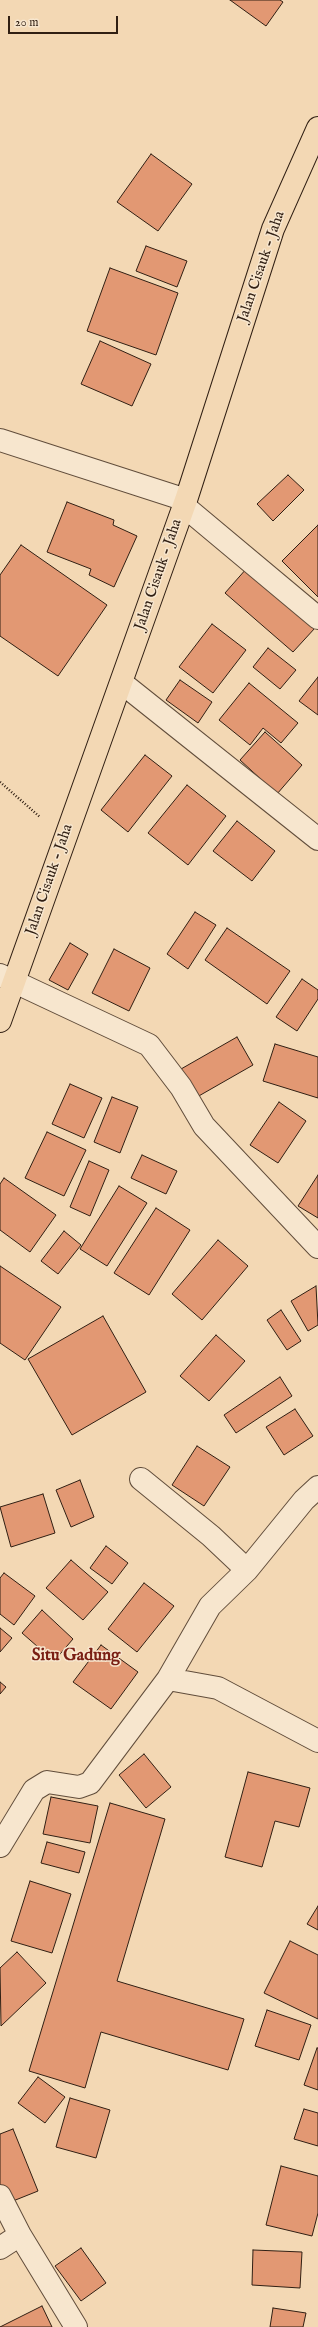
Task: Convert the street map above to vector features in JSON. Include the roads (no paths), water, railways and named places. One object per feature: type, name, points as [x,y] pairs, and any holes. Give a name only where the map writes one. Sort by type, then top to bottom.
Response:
[{"type":"main road","name":"Jalan Cisauk - Jaha","points":[[0,1021],[7,980],[64,838],[122,683],[185,503],[273,229],[318,128]]},
{"type":"street","points":[[0,440],[185,503],[318,618]]},
{"type":"street","points":[[122,683],[318,839]]},
{"type":"street","points":[[7,980],[149,1045],[181,1087],[204,1126],[318,1248]]},
{"type":"street","points":[[141,1479],[210,1536],[247,1570]]},
{"type":"street","points":[[0,1846],[34,1790],[47,1782],[79,1787],[90,1783],[168,1679],[210,1606],[247,1570],[304,1500],[318,1486]]},
{"type":"street","points":[[168,1679],[218,1688],[318,1741]]},
{"type":"street","points":[[0,2196],[20,2235],[76,2327]]},
{"type":"street","points":[[0,2248],[20,2235]]},
{"type":"district","name":"Situ Gadung","points":[[76,1657]]}]
